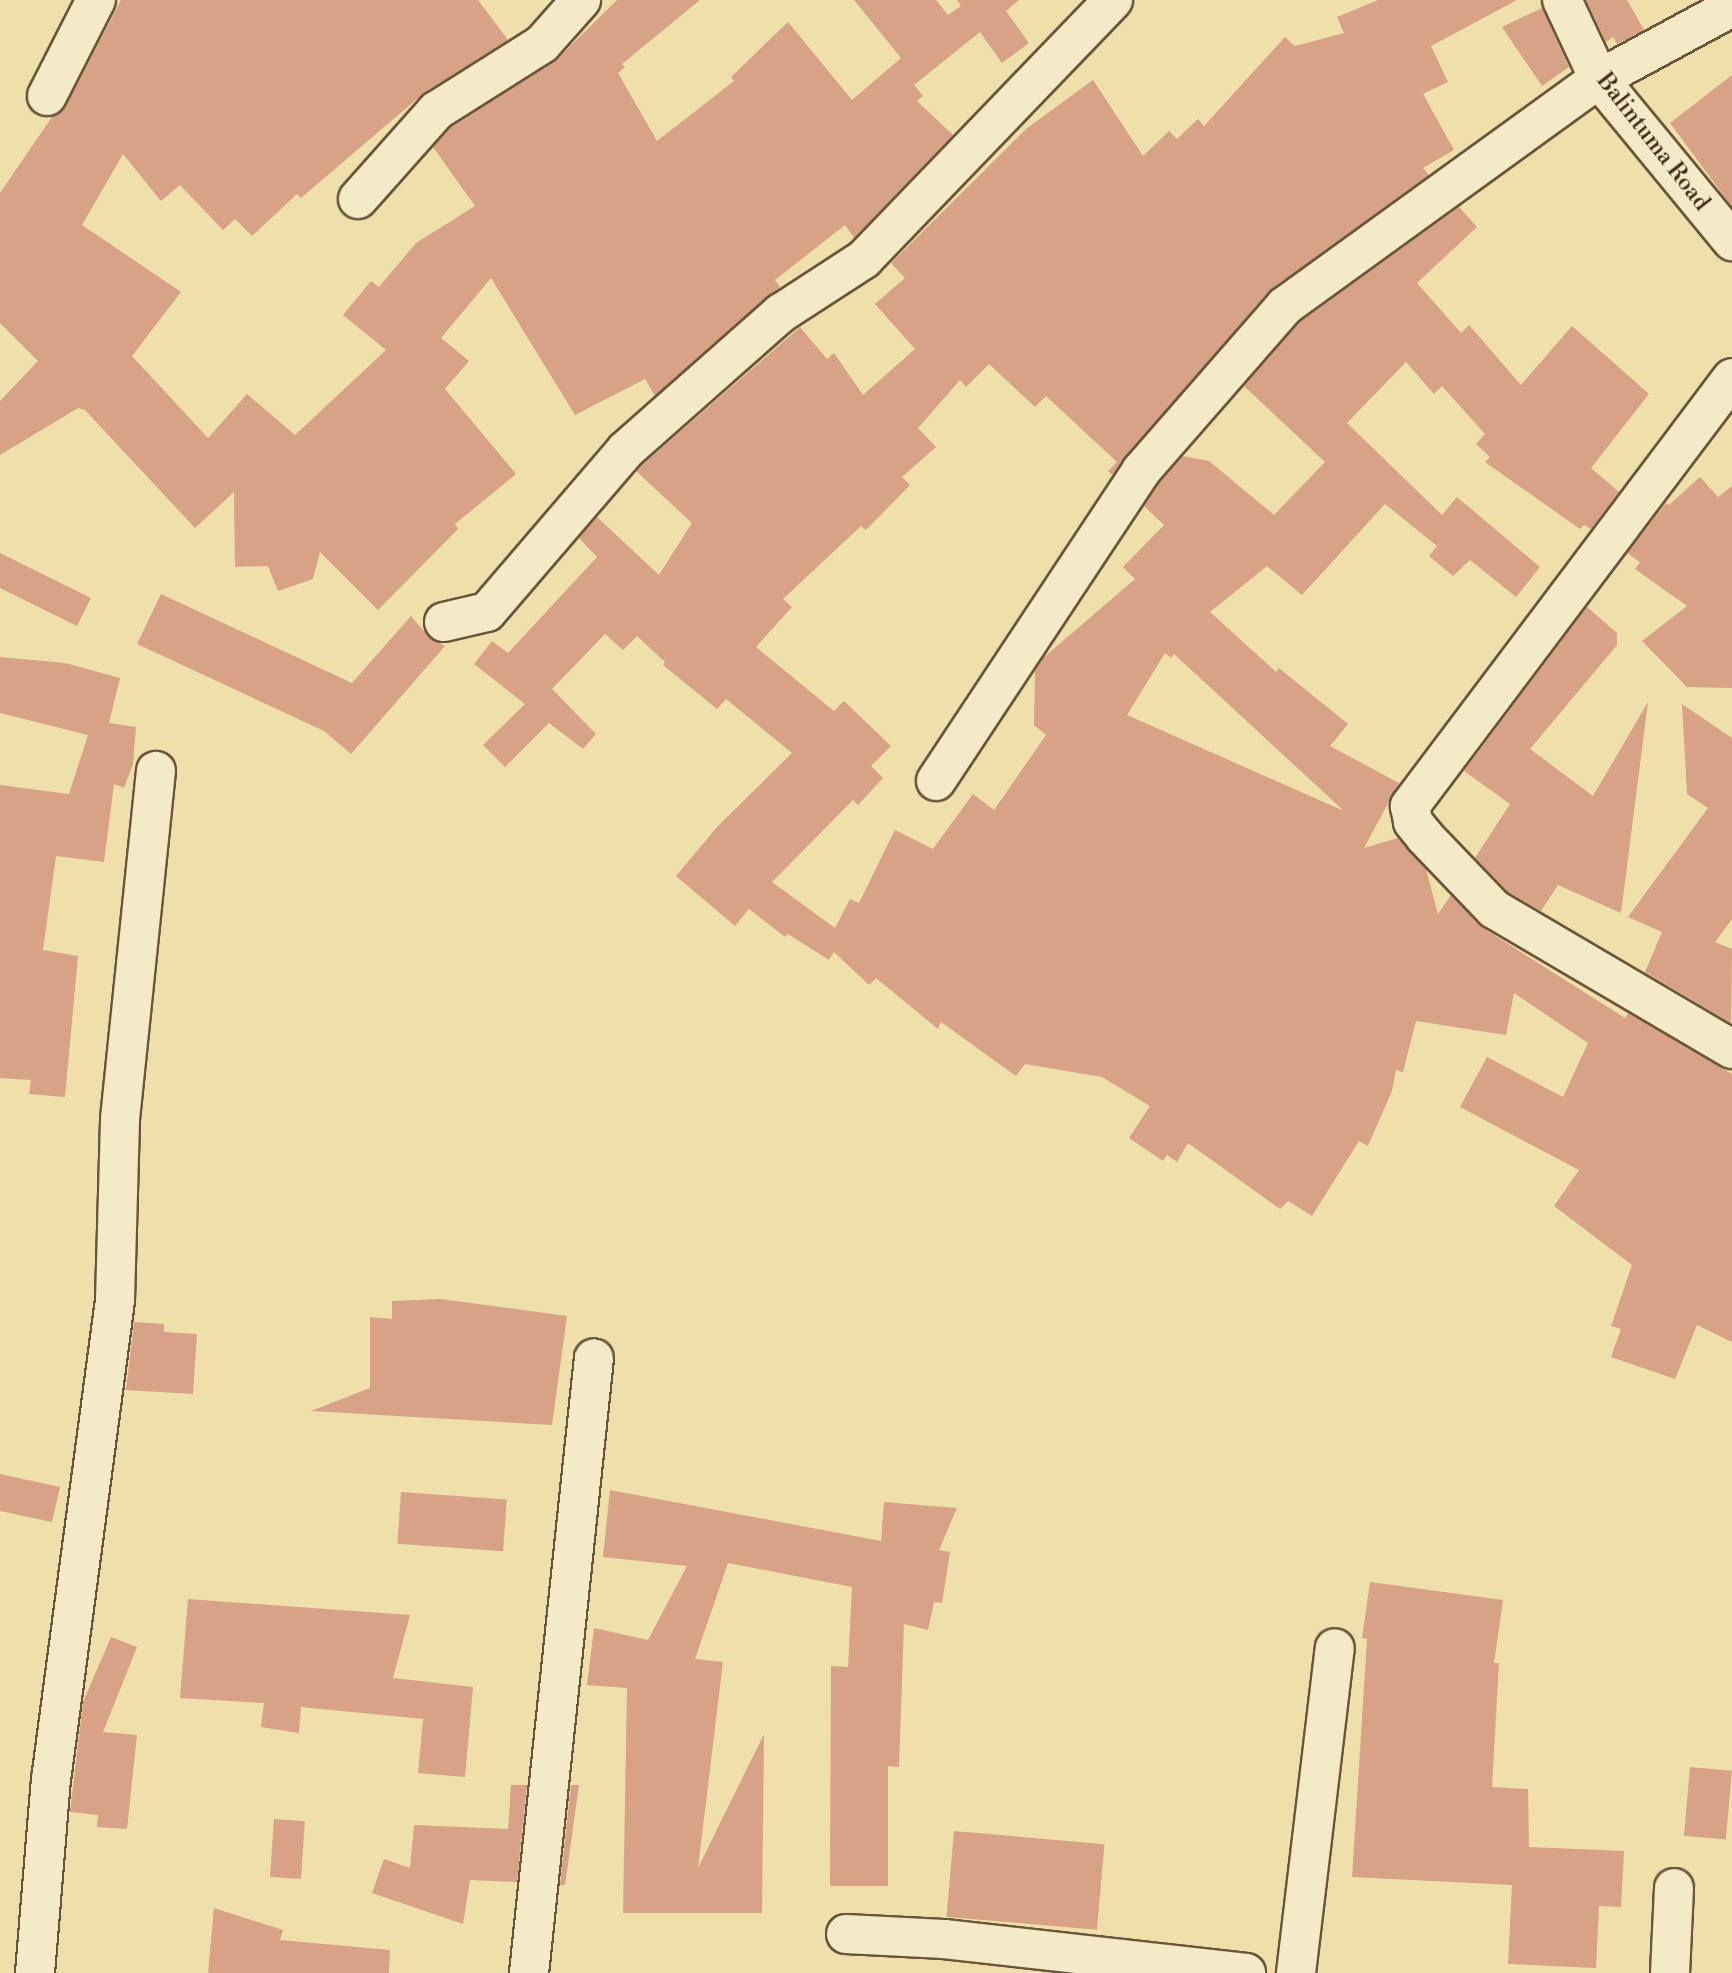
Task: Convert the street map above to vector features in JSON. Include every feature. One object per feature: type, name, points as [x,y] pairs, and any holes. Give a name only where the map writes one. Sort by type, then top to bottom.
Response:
[{"type":"street","points":[[47,96],[96,0]]},
{"type":"street","points":[[358,199],[436,111],[542,44],[582,0]]},
{"type":"street","points":[[444,622],[487,612],[626,450],[781,313],[864,259],[1113,0]]},
{"type":"street","name":"Balintuma Road","points":[[1562,0],[1599,79],[1732,242]]},
{"type":"street","points":[[936,781],[1141,471],[1285,306],[1599,79],[1732,7]]},
{"type":"street","points":[[1732,378],[1410,806],[1413,822],[1425,837],[1494,909],[1732,1049]]},
{"type":"street","points":[[35,1973],[51,1780],[114,1312],[120,1119],[156,771]]},
{"type":"street","points":[[529,1973],[594,1358]]},
{"type":"street","points":[[1296,1973],[1335,1648]]},
{"type":"street","points":[[1670,1973],[1674,1888]]},
{"type":"street","points":[[846,1934],[958,1940],[1246,1973]]},
{"type":"building","points":[[121,0],[478,0],[508,40],[424,93],[301,198],[297,194],[252,236],[235,219],[223,230],[180,185],[161,201],[123,154],[82,225],[181,292],[132,356],[208,438],[247,394],[295,435],[386,350],[343,315],[371,281],[379,287],[416,243],[475,206],[433,147],[450,128],[554,62],[617,0],[700,0],[622,64],[625,67],[618,73],[657,141],[734,81],[731,77],[788,22],[852,100],[901,58],[854,0],[936,0],[948,15],[961,6],[957,0],[1019,0],[1006,11],[1029,43],[1002,63],[980,32],[914,85],[923,96],[917,101],[953,135],[854,238],[845,225],[775,280],[780,287],[655,396],[645,379],[575,415],[491,278],[441,338],[469,361],[445,389],[516,474],[455,524],[458,529],[378,610],[320,552],[313,579],[278,591],[268,566],[235,567],[234,492],[195,528],[85,410],[78,408],[0,455],[0,401],[38,361],[0,323],[0,193],[52,117],[66,106]]},
{"type":"building","points":[[1378,0],[1517,0],[1431,46],[1448,82],[1423,94],[1454,150],[1423,168],[1429,175],[1269,291],[1112,475],[1108,471],[1117,462],[1046,396],[1035,407],[989,364],[966,387],[960,380],[918,428],[936,447],[902,477],[910,485],[866,530],[861,526],[783,599],[792,607],[756,647],[834,711],[844,701],[891,746],[871,766],[883,778],[858,805],[853,800],[772,882],[835,928],[850,899],[859,903],[895,830],[933,849],[973,794],[994,810],[1046,735],[1034,725],[1035,671],[1043,658],[1135,579],[1123,567],[1164,525],[1144,506],[1158,484],[1183,456],[1209,461],[1274,515],[1325,462],[1244,386],[1300,322],[1459,207],[1477,227],[1417,283],[1461,333],[1469,325],[1521,385],[1572,326],[1649,394],[1591,468],[1619,492],[1591,529],[1584,525],[1580,529],[1485,462],[1490,457],[1476,444],[1485,434],[1442,386],[1434,394],[1406,362],[1347,423],[1442,515],[1457,497],[1540,567],[1516,597],[1470,560],[1453,576],[1429,556],[1437,546],[1385,504],[1302,595],[1267,566],[1210,612],[1276,672],[1279,668],[1348,724],[1330,746],[1399,783],[1364,848],[1398,838],[1426,869],[1438,914],[1451,895],[1483,928],[1625,1018],[1628,1013],[1732,1074],[1732,1342],[1697,1325],[1675,1379],[1611,1357],[1621,1329],[1611,1326],[1632,1265],[1554,1206],[1579,1170],[1460,1107],[1487,1057],[1563,1097],[1588,1043],[1514,993],[1506,1035],[1416,1021],[1403,1072],[1396,1070],[1392,1091],[1368,1146],[1359,1141],[1312,1216],[1288,1201],[1280,1209],[1188,1143],[1177,1162],[1167,1155],[1163,1161],[1129,1138],[1150,1106],[1102,1077],[1025,1064],[1016,1076],[941,1022],[938,1029],[876,978],[869,985],[834,952],[829,960],[788,934],[785,937],[749,909],[735,926],[676,876],[717,827],[792,753],[726,699],[717,709],[663,665],[665,662],[637,636],[623,650],[605,634],[552,689],[596,734],[583,749],[549,723],[505,767],[483,745],[525,704],[474,664],[492,641],[508,653],[597,557],[579,538],[597,517],[659,575],[692,523],[636,471],[800,327],[827,359],[834,353],[863,395],[915,349],[875,304],[905,278],[891,263],[1026,129],[1093,80],[1143,156],[1169,131],[1177,139],[1198,119],[1204,126],[1285,37],[1295,46],[1344,33],[1337,17]],"holes":[[[1165,653],[1171,658],[1174,654],[1344,811],[1127,715]]]},
{"type":"building","points":[[1586,0],[1627,0],[1644,30],[1617,44],[1613,37],[1606,42]]},
{"type":"building","points":[[1542,8],[1569,67],[1542,86],[1502,27]]},
{"type":"building","points":[[1732,75],[1732,207],[1670,123]]},
{"type":"building","points":[[1700,477],[1718,497],[1732,486],[1732,688],[1687,687],[1642,641],[1687,606],[1635,569],[1640,562],[1627,553],[1666,503],[1669,505]]},
{"type":"building","points":[[0,553],[91,598],[77,626],[0,588]]},
{"type":"building","points":[[161,594],[352,683],[411,616],[429,637],[445,646],[351,754],[324,731],[137,644]]},
{"type":"building","points":[[1587,607],[1617,633],[1617,645],[1530,749],[1593,796],[1648,702],[1621,913],[1558,885],[1541,911],[1508,892],[1475,858],[1510,804],[1464,771]]},
{"type":"building","points":[[0,657],[65,663],[120,678],[109,723],[136,727],[133,764],[124,788],[114,784],[104,862],[56,856],[43,950],[78,956],[65,1097],[29,1094],[31,1080],[0,1078],[0,785],[69,794],[88,735],[0,713]]},
{"type":"building","points":[[1682,704],[1732,738],[1732,919],[1715,942],[1732,949],[1731,1023],[1645,972],[1662,932],[1628,917],[1708,808],[1687,794]]},
{"type":"building","points":[[441,1299],[567,1316],[552,1425],[311,1411],[370,1388],[370,1317],[392,1319],[392,1301]]},
{"type":"building","points":[[134,1322],[164,1324],[164,1332],[197,1334],[193,1394],[126,1390]]},
{"type":"building","points":[[0,1474],[60,1487],[52,1522],[0,1511]]},
{"type":"building","points":[[610,1490],[881,1541],[884,1502],[957,1508],[939,1550],[950,1552],[942,1603],[934,1602],[928,1630],[904,1624],[899,1767],[888,1766],[888,1886],[830,1886],[831,1666],[848,1667],[852,1587],[728,1563],[695,1659],[723,1662],[698,1868],[764,1734],[762,1913],[623,1913],[627,1688],[587,1685],[594,1628],[648,1640],[687,1566],[603,1557]]},
{"type":"building","points":[[401,1492],[507,1499],[503,1551],[397,1544]]},
{"type":"building","points":[[1370,1582],[1503,1600],[1494,1663],[1499,1663],[1492,1787],[1528,1789],[1529,1847],[1624,1851],[1621,1907],[1599,1906],[1596,1968],[1508,1964],[1512,1885],[1352,1877],[1367,1639],[1362,1638]]},
{"type":"building","points":[[188,1599],[410,1615],[393,1678],[473,1687],[465,1777],[418,1773],[423,1719],[301,1707],[299,1733],[261,1727],[264,1703],[180,1698]]},
{"type":"building","points":[[111,1637],[137,1647],[103,1732],[137,1735],[127,1829],[97,1827],[98,1815],[70,1812],[83,1702]]},
{"type":"building","points":[[1690,1767],[1732,1771],[1726,1839],[1684,1836]]},
{"type":"building","points":[[511,1785],[527,1785],[517,1882],[470,1880],[463,1924],[372,1893],[384,1859],[410,1868],[414,1825],[508,1829]]},
{"type":"building","points":[[571,1785],[579,1785],[565,1885],[560,1885]]},
{"type":"building","points":[[274,1819],[305,1821],[301,1879],[270,1877]]},
{"type":"building","points":[[954,1831],[1104,1844],[1097,1930],[947,1917]]},
{"type":"building","points":[[214,1908],[283,1930],[280,1940],[390,1950],[389,1973],[208,1973]]}]
